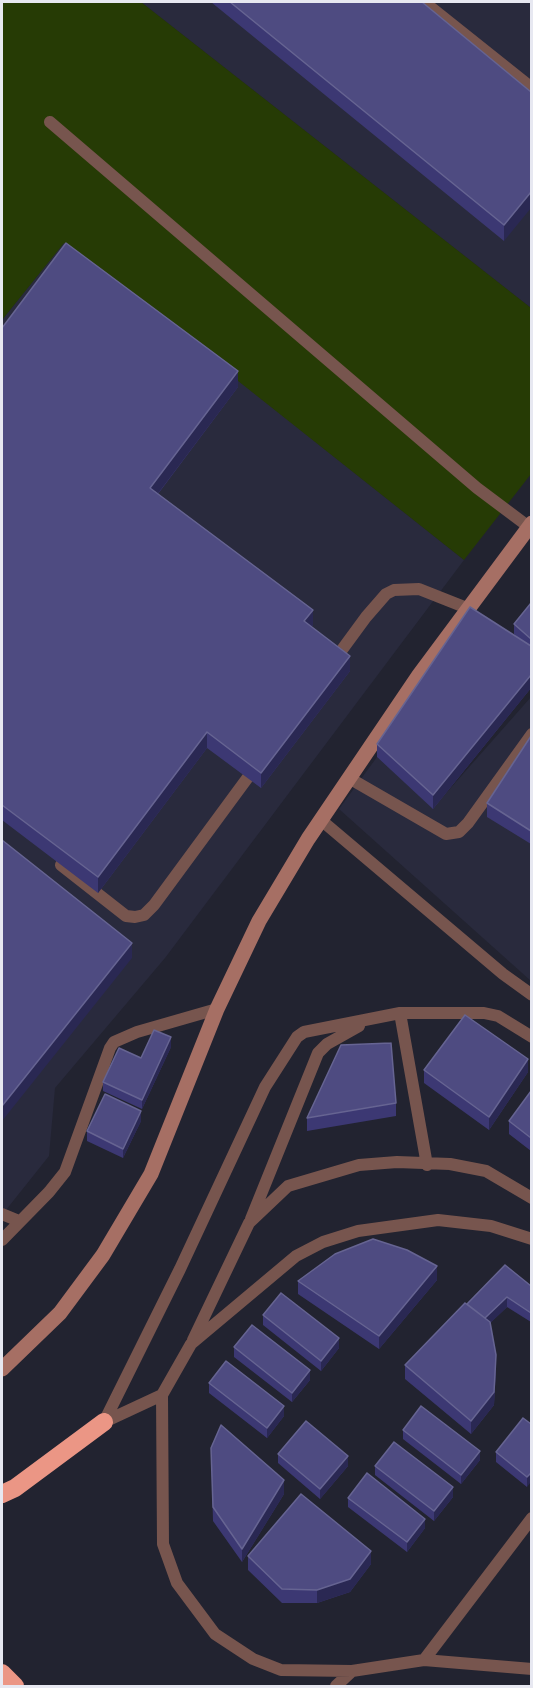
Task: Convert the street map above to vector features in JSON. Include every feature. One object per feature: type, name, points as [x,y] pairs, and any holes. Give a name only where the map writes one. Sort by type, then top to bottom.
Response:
[{"type":"highway","points":[[2,1494],[15,1488],[104,1422]]},
{"type":"highway","points":[[2,1673],[15,1686]]},
{"type":"street","points":[[2,1369],[60,1313],[103,1255],[151,1174],[217,1009],[259,921],[321,820],[419,675],[530,525]]},
{"type":"lane","points":[[424,2],[531,88]]},
{"type":"lane","points":[[50,122],[477,488],[530,525]]},
{"type":"lane","points":[[324,675],[366,617],[386,594],[402,588],[419,589],[467,608]]},
{"type":"lane","points":[[349,778],[446,834],[459,832],[468,823],[531,734]]},
{"type":"lane","points":[[55,860],[126,916],[144,915],[154,905],[267,752]]},
{"type":"lane","points":[[321,820],[531,995]]},
{"type":"lane","points":[[2,1240],[49,1192],[65,1172],[114,1042],[137,1032],[217,1009]]},
{"type":"lane","points":[[400,1013],[427,1165]]},
{"type":"lane","points":[[104,1422],[195,1238],[265,1087],[292,1043],[304,1032],[400,1013],[490,1013],[531,1037]]},
{"type":"lane","points":[[374,1018],[341,1035],[318,1053],[249,1223],[191,1344],[162,1395],[163,1544],[177,1583],[215,1634],[253,1659],[281,1670],[352,1671],[424,1660],[531,1669]]},
{"type":"lane","points":[[249,1223],[288,1186],[359,1165],[397,1162],[427,1165],[450,1164],[486,1171],[531,1198]]},
{"type":"lane","points":[[2,1214],[19,1221]]},
{"type":"lane","points":[[191,1344],[296,1256],[323,1242],[358,1231],[438,1220],[491,1226],[531,1239]]},
{"type":"lane","points":[[104,1422],[162,1395]]},
{"type":"lane","points":[[424,1660],[531,1518]]},
{"type":"lane","points":[[336,1686],[352,1671]]},
{"type":"shaded area","points":[[141,2],[531,2],[531,308]]},
{"type":"shaded area","points":[[64,242],[464,560],[165,958],[55,1088],[49,1156],[2,1215],[2,320]]},
{"type":"shaded area","points":[[531,697],[531,981],[339,809],[377,757],[433,808]]},
{"type":"green space","points":[[2,2],[141,2],[531,308],[531,474],[464,560],[64,243],[2,320]]},
{"type":"building","points":[[230,2],[422,2],[531,92],[531,192],[504,225]]},
{"type":"building","points":[[66,243],[238,371],[150,488],[313,610],[304,621],[350,656],[261,773],[207,732],[98,877],[2,805],[2,328]]},
{"type":"building","points":[[531,603],[531,639],[514,624]]},
{"type":"building","points":[[470,607],[531,646],[531,675],[433,795],[377,744]]},
{"type":"building","points":[[531,736],[531,831],[487,803]]},
{"type":"building","points":[[2,840],[132,943],[2,1106]]},
{"type":"building","points":[[465,1015],[528,1059],[489,1117],[424,1070]]},
{"type":"building","points":[[154,1030],[171,1037],[142,1100],[103,1082],[119,1048],[141,1058]]},
{"type":"building","points":[[391,1043],[396,1103],[307,1118],[341,1045]]},
{"type":"building","points":[[531,1091],[531,1138],[509,1121]]},
{"type":"building","points":[[105,1094],[141,1111],[123,1149],[87,1131]]},
{"type":"building","points":[[373,1239],[407,1250],[437,1266],[379,1336],[298,1281],[335,1254]]},
{"type":"building","points":[[505,1265],[531,1286],[531,1313],[507,1297],[485,1318],[467,1304]]},
{"type":"building","points":[[281,1293],[339,1338],[321,1361],[263,1315]]},
{"type":"building","points":[[465,1303],[490,1322],[496,1355],[494,1392],[471,1421],[405,1365]]},
{"type":"building","points":[[252,1325],[310,1370],[292,1393],[234,1347]]},
{"type":"building","points":[[226,1361],[284,1406],[267,1428],[209,1383]]},
{"type":"building","points":[[421,1406],[480,1451],[461,1475],[403,1430]]},
{"type":"building","points":[[523,1418],[531,1424],[531,1473],[527,1477],[496,1452]]},
{"type":"building","points":[[306,1421],[348,1456],[320,1489],[278,1454]]},
{"type":"building","points":[[221,1425],[284,1480],[242,1549],[213,1507],[211,1448]]},
{"type":"building","points":[[394,1442],[453,1487],[434,1511],[375,1466]]},
{"type":"building","points":[[367,1473],[425,1519],[407,1542],[348,1498]]},
{"type":"building","points":[[301,1494],[371,1551],[350,1579],[317,1590],[282,1589],[248,1556]]}]
